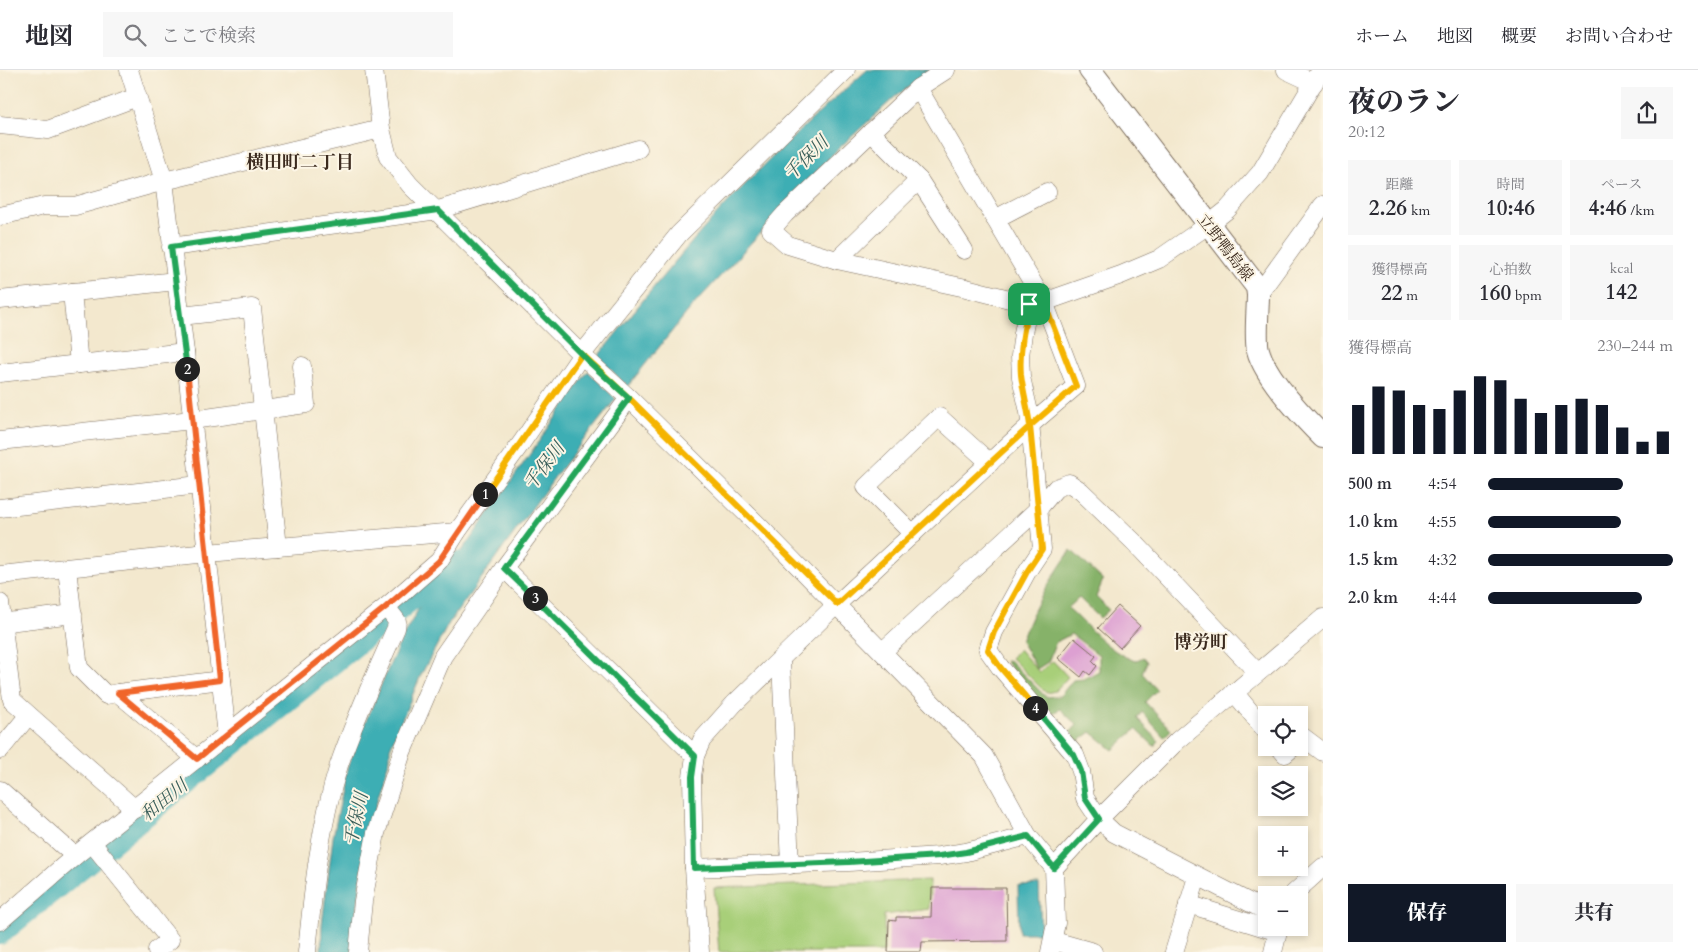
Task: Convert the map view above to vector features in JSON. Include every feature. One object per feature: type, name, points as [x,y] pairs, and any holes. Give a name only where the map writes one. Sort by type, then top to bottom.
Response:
[{"type":"main road","name":"立野鴨島線","points":[[1090,70],[1257,287],[1257,349],[1264,366],[1319,426]]},
{"type":"street","points":[[129,70],[164,181],[181,316],[227,736]]},
{"type":"street","points":[[374,70],[381,129],[388,157],[410,184],[837,604],[984,756],[1028,836],[1054,868],[1056,923],[1052,946],[1093,952]]},
{"type":"street","points":[[0,920],[7,904],[75,856],[94,845],[134,809],[197,759],[391,613],[439,561],[457,532],[584,357],[679,234],[846,70]]},
{"type":"street","points":[[946,70],[918,88],[785,214],[772,230],[788,244],[837,260],[1036,303],[1121,275],[1159,259],[1227,210],[1260,173],[1317,76],[1286,70]]},
{"type":"street","points":[[700,952],[694,868],[692,777],[695,756],[702,740],[717,722],[837,604],[990,462],[1076,386],[995,219],[918,88]]},
{"type":"street","points":[[0,125],[48,130],[138,96]]},
{"type":"street","points":[[0,216],[44,206],[75,206],[164,181],[381,129]]},
{"type":"street","points":[[871,132],[919,180],[964,250]]},
{"type":"street","points":[[171,247],[438,210],[638,149]]},
{"type":"street","points":[[837,260],[919,180]]},
{"type":"street","points":[[995,219],[1047,192]]},
{"type":"street","points":[[1258,295],[1323,205]]},
{"type":"street","points":[[0,300],[176,282]]},
{"type":"street","points":[[72,292],[79,364]]},
{"type":"street","points":[[1036,303],[1023,333],[1020,356],[1029,412],[1042,549],[1028,570],[994,632],[988,650],[1074,755],[1081,771],[1085,798],[1099,819],[1114,833],[1258,907]]},
{"type":"street","points":[[181,316],[252,308],[278,547]]},
{"type":"street","points":[[0,373],[185,352]]},
{"type":"street","points":[[0,441],[192,420],[306,404],[302,366]]},
{"type":"street","points":[[358,952],[363,901],[376,833],[402,752],[443,656],[627,396]]},
{"type":"street","points":[[913,534],[866,487],[939,416],[990,462]]},
{"type":"street","points":[[883,651],[1038,509],[1056,488],[1069,483],[1081,491],[1133,541],[1257,672]]},
{"type":"street","points":[[0,508],[200,485]]},
{"type":"street","points":[[0,573],[66,569],[207,553],[457,532]]},
{"type":"street","points":[[504,568],[695,756]]},
{"type":"street","points":[[66,569],[79,668],[106,694],[220,680]]},
{"type":"street","points":[[0,603],[12,700],[134,809]]},
{"type":"street","points":[[308,952],[313,888],[324,820],[339,765],[365,698],[396,628],[391,613]]},
{"type":"street","points":[[1,623],[72,614]]},
{"type":"street","points":[[1054,868],[1099,819],[1177,741],[1323,618]]},
{"type":"street","points":[[781,660],[790,865]]},
{"type":"street","points":[[1234,692],[1258,721]]},
{"type":"street","points":[[118,693],[197,759]]},
{"type":"street","points":[[0,750],[28,716]]},
{"type":"street","points":[[1308,741],[1323,752]]},
{"type":"street","points":[[0,790],[75,856]]},
{"type":"street","points":[[694,868],[790,865],[906,858],[966,852],[1028,836]]},
{"type":"street","points":[[94,845],[170,940],[157,952]]},
{"type":"street","points":[[1305,886],[1320,875]]},
{"type":"street","points":[[1174,952],[1197,877]]},
{"type":"street","points":[[1188,904],[1278,932],[1273,952]]},
{"type":"green space","points":[[1071,550],[1103,580],[1096,597],[1109,610],[1100,618],[1079,598],[1068,608],[1107,645],[1125,657],[1135,661],[1143,657],[1147,662],[1142,673],[1157,690],[1145,702],[1171,730],[1164,737],[1142,712],[1137,718],[1159,741],[1154,746],[1136,729],[1113,750],[1091,732],[1075,744],[1066,737],[1077,725],[1060,709],[1048,716],[1005,661],[1010,661],[1046,697],[1060,696],[1073,680],[1084,679],[1099,671],[1099,655],[1071,634],[1056,642],[1048,662],[1037,669],[1021,641],[1043,594]]},
{"type":"green space","points":[[1019,649],[1039,672],[1053,661],[1068,677],[1055,691],[1046,693],[1011,658]]},
{"type":"green space","points":[[930,880],[929,909],[884,915],[884,952],[719,952],[714,888]]},
{"type":"water","name":"千保川","points":[[867,70],[930,70],[895,97],[835,152],[690,309],[627,387],[598,356],[714,217],[789,141]]},
{"type":"water","name":"千保川","points":[[588,371],[616,399],[557,474],[449,623],[421,675],[390,748],[390,758],[365,849],[352,952],[321,952],[322,924],[333,837],[347,769],[390,664],[421,604],[418,599],[433,583],[452,557],[457,558]]},
{"type":"water","points":[[1039,885],[1041,933],[1019,933],[1018,886]]},
{"type":"building","points":[[1118,606],[1140,626],[1120,648],[1098,628]]},
{"type":"building","points":[[1074,638],[1096,656],[1092,661],[1097,666],[1090,675],[1085,671],[1081,677],[1058,658]]},
{"type":"building","points":[[932,888],[1006,888],[1007,941],[922,942],[921,952],[888,952],[889,920],[896,921],[896,917],[931,917]]},
{"type":"waterway","name":"和田川","points":[[0,934],[458,562]]},
{"type":"district","name":"横田町二丁目","points":[[300,162]]},
{"type":"district","name":"博労町","points":[[1201,642]]},
{"type":"route","points":[[1029,304],[1020,356],[1030,426],[837,604],[629,398],[582,354],[457,532],[439,561],[386,607],[197,759],[118,693],[220,680],[181,316],[171,247],[438,210],[582,354],[587,360],[629,398],[504,568],[695,756],[692,777],[694,868],[790,865],[939,856],[966,852],[1028,836],[1054,868],[1099,819],[1085,798],[1081,771],[1074,755],[1064,740],[1000,667],[988,650],[994,632],[1028,570],[1042,549],[1030,426],[1076,386],[1044,302],[1029,304]]}]
